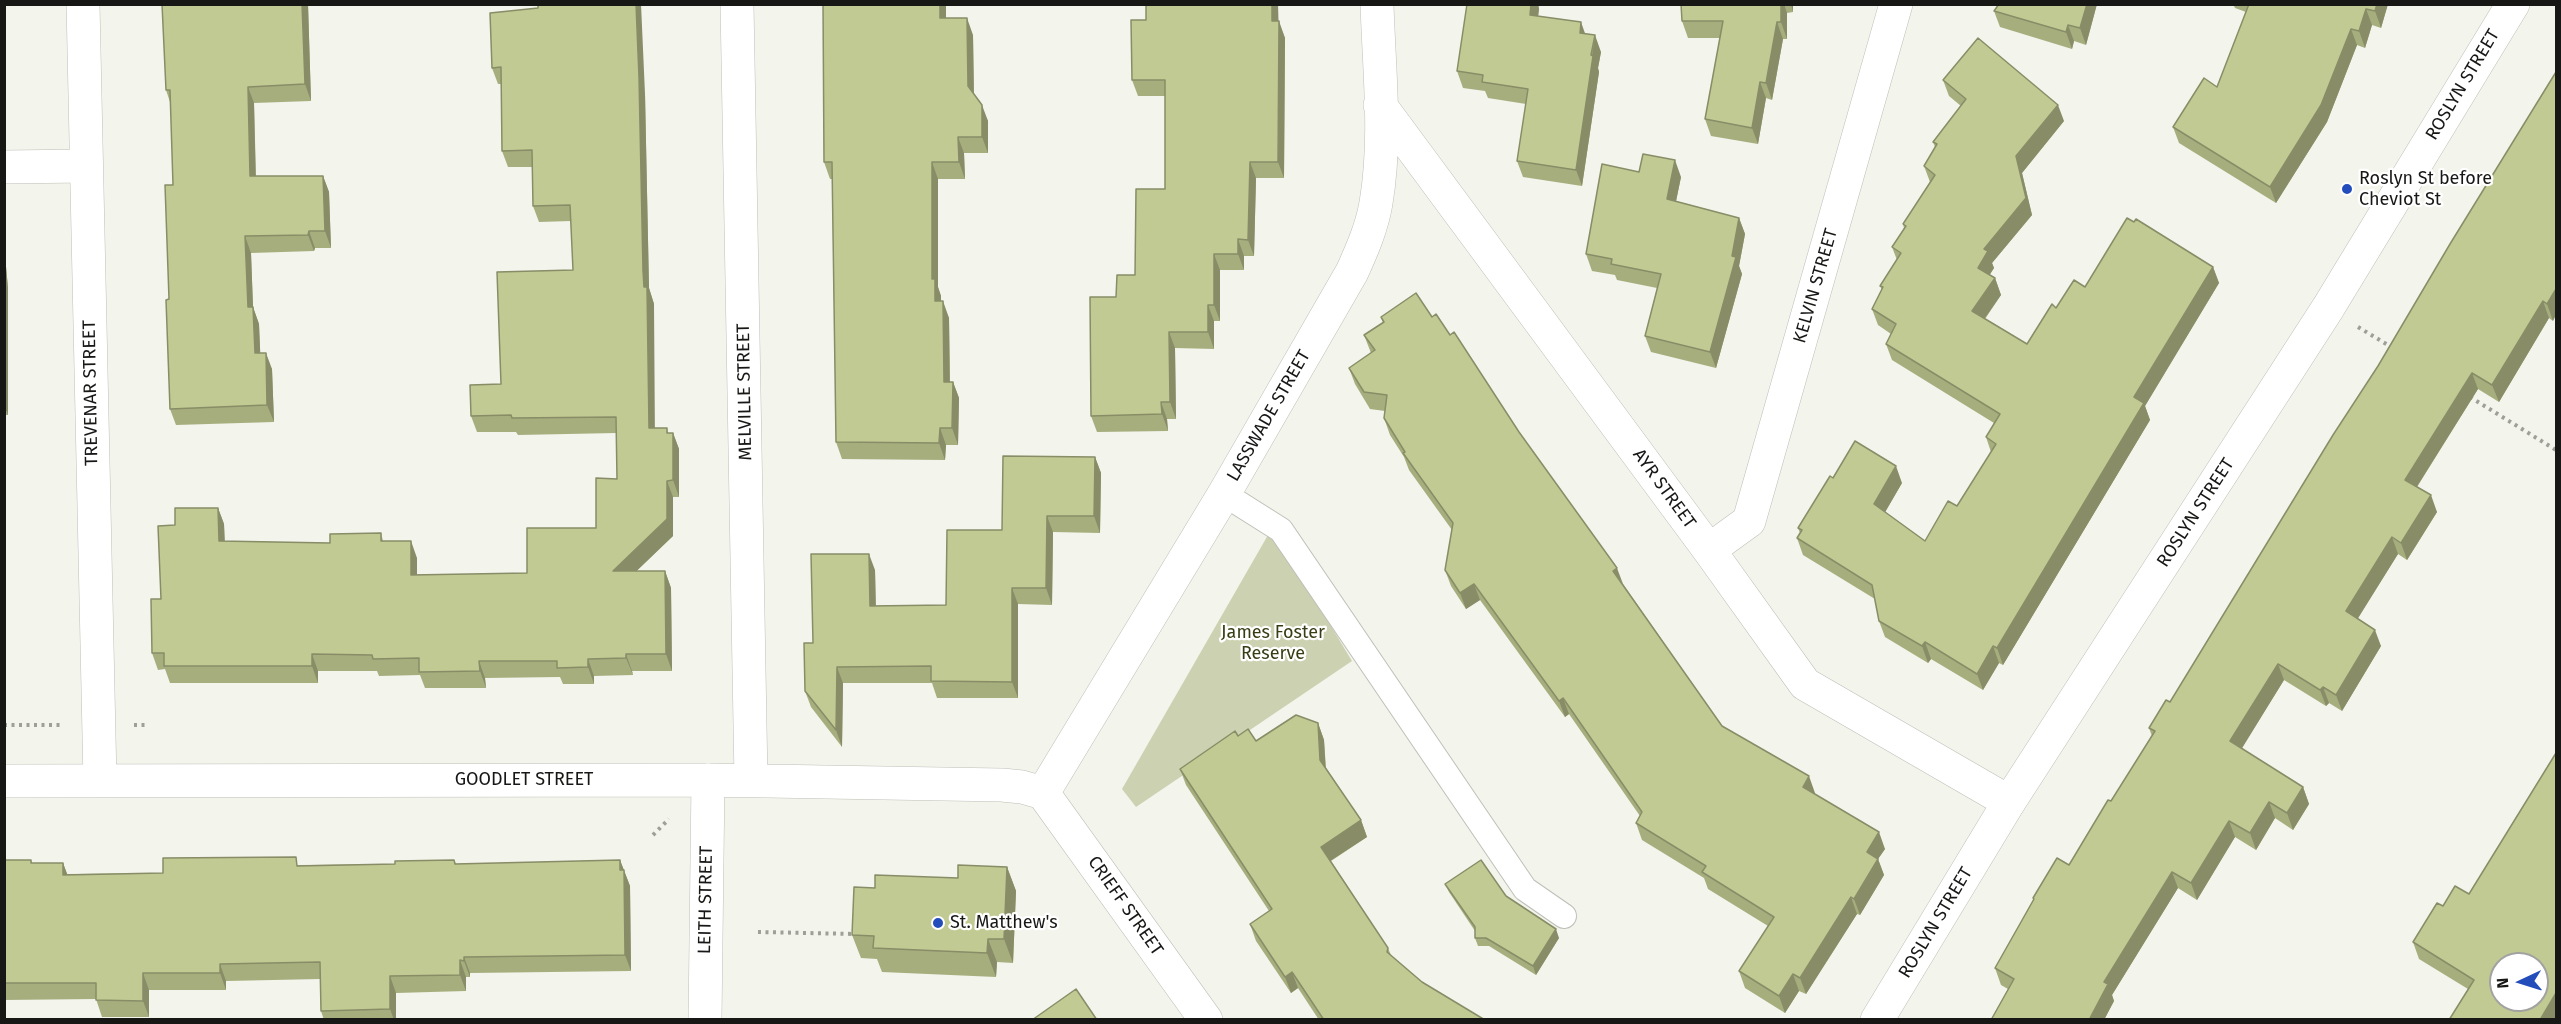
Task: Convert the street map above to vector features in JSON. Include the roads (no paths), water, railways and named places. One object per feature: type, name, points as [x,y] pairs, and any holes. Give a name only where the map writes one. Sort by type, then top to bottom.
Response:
[{"type":"street","name":"TREVENAR STREET","points":[[83,4],[100,781]]},
{"type":"street","name":"MELVILLE STREET","points":[[737,4],[751,780]]},
{"type":"street","name":"LASSWADE STREET","points":[[1043,793],[1224,494],[1352,272],[1366,241],[1376,204],[1380,163],[1377,4]]},
{"type":"street","name":"KELVIN STREET","points":[[1709,550],[1749,521],[1896,4]]},
{"type":"street","name":"ROSLYN STREET","points":[[1877,1020],[2009,802],[2328,308],[2512,4]]},
{"type":"street","name":"AYR STREET","points":[[1380,105],[1709,550],[1805,684],[2009,802]]},
{"type":"street","points":[[4,167],[86,166]]},
{"type":"street","name":"LEITH STREET","points":[[705,1020],[708,780]]},
{"type":"street","name":"GOODLET STREET","points":[[4,781],[751,780],[1002,785],[1022,787],[1043,793]]},
{"type":"street","name":"CRIEFF STREET","points":[[1043,793],[1206,1020]]},
{"type":"lane","points":[[1224,494],[1281,530],[1525,889],[1564,916]]},
{"type":"place","name":"Roslyn St before Cheviot St","points":[[2347,189]]},
{"type":"place","name":"St. Matthew's","points":[[938,923]]},
{"type":"park label","name":"James Foster Reserve","points":[[1273,643]]}]
